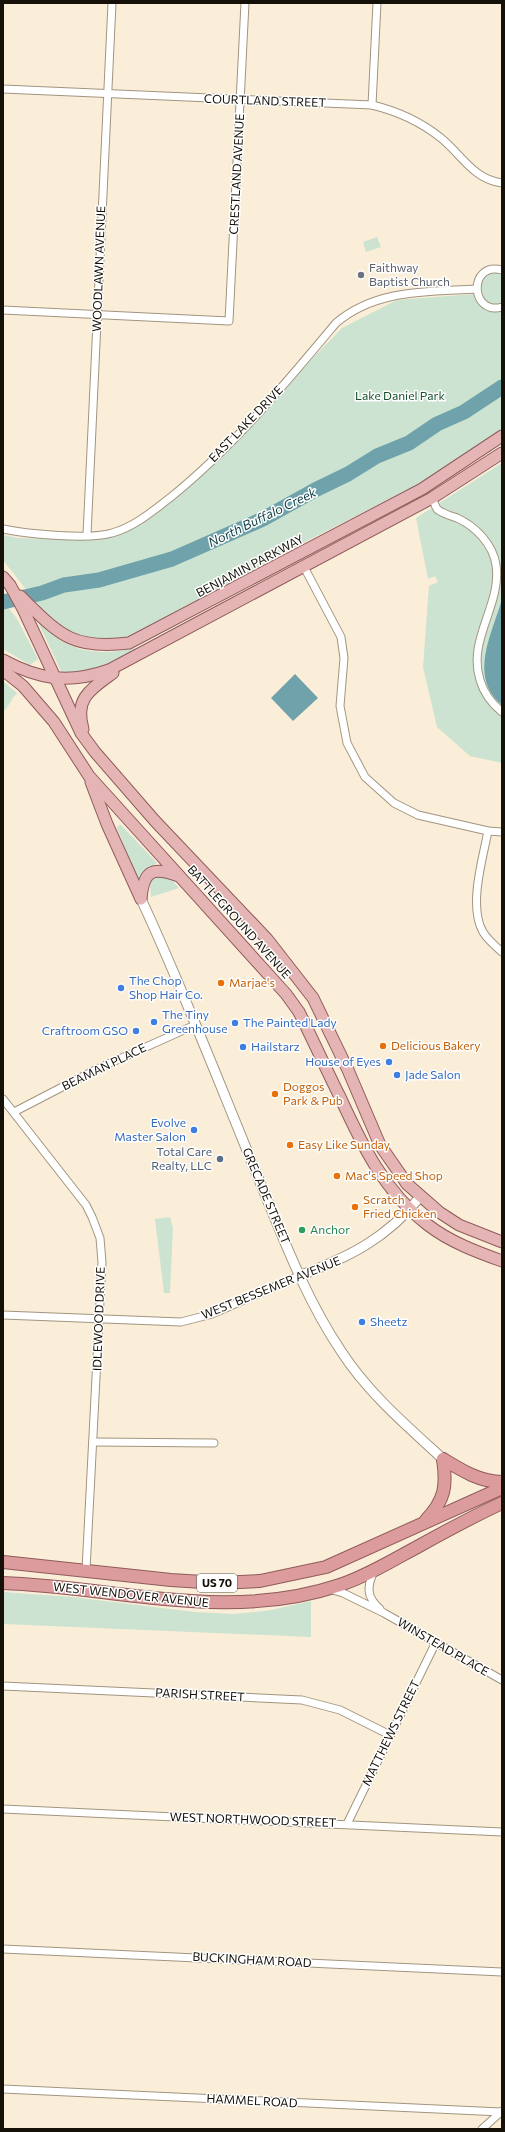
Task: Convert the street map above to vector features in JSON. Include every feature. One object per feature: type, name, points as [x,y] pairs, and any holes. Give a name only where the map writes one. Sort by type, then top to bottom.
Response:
[{"type":"highway","points":[[443,1459],[467,1473],[486,1480],[502,1482]]},
{"type":"highway","points":[[422,1524],[434,1512],[443,1497],[445,1474],[443,1459]]},
{"type":"highway","name":"WEST WENDOVER AVENUE","points":[[3,1562],[171,1580],[219,1583],[260,1581],[326,1567],[502,1488]]},
{"type":"highway","name":"WEST WENDOVER AVENUE","points":[[3,1583],[61,1587],[210,1603],[258,1602],[329,1588],[374,1570],[502,1503]]},
{"type":"highway","points":[[487,1510],[502,1508]]},
{"type":"main road","name":"BENJAMIN PARKWAY","points":[[27,608],[55,630],[88,645],[110,646],[129,643],[422,489],[502,436]]},
{"type":"main road","points":[[3,660],[27,672],[55,678],[80,678],[95,675],[132,660],[432,498],[502,453]]},
{"type":"main road","points":[[6,581],[27,608]]},
{"type":"main road","name":"BATTLEGROUND AVENUE","points":[[27,608],[55,678],[81,733],[101,761],[155,821],[267,938],[309,993],[322,1015],[348,1070],[380,1145],[407,1184],[420,1197],[459,1225],[502,1242]]},
{"type":"main road","points":[[87,741],[81,714],[83,700],[87,693],[96,685],[132,660]]},
{"type":"main road","name":"BATTLEGROUND AVENUE","points":[[3,670],[23,686],[54,722],[89,776],[272,976],[299,1012],[362,1144],[375,1168],[398,1198],[429,1226],[472,1250],[502,1261]]},
{"type":"main road","points":[[89,776],[107,824],[141,899]]},
{"type":"main road","points":[[141,899],[146,876],[151,872],[162,870],[182,878]]},
{"type":"street","name":"WOODLAWN AVENUE","points":[[87,535],[112,3]]},
{"type":"street","name":"CRESTLAND AVENUE","points":[[97,314],[228,321],[245,3]]},
{"type":"street","points":[[372,105],[376,3]]},
{"type":"street","name":"COURTLAND STREET","points":[[3,89],[372,105],[393,110],[425,127],[443,139],[477,174],[484,178],[502,183]]},
{"type":"street","points":[[502,270],[494,268],[483,273],[477,283],[476,290],[481,301],[486,305],[492,307],[502,307]]},
{"type":"street","name":"EAST LAKE DRIVE","points":[[3,529],[35,533],[87,535],[110,533],[128,527],[154,510],[192,480],[247,425],[346,315],[373,301],[390,296],[418,292],[476,290]]},
{"type":"street","points":[[3,310],[97,314]]},
{"type":"street","points":[[432,498],[438,510],[472,526],[489,547],[496,565],[496,585],[476,651],[477,671],[483,690],[492,704],[502,712]]},
{"type":"street","points":[[304,567],[341,637],[344,658],[340,706],[347,743],[365,777],[394,803],[418,815],[488,831],[502,832]]},
{"type":"street","points":[[488,831],[477,900],[478,916],[483,931],[502,952]]},
{"type":"street","name":"GRECADE STREET","points":[[141,899],[170,964],[299,1276],[319,1315],[349,1362],[372,1391],[443,1459]]},
{"type":"street","name":"BEAMAN PLACE","points":[[14,1112],[96,1069],[195,1025]]},
{"type":"street","name":"IDLEWOOD DRIVE","points":[[3,1099],[78,1194],[94,1222],[101,1248],[94,1442],[86,1570]]},
{"type":"street","name":"WEST BESSEMER AVENUE","points":[[3,1315],[160,1322],[181,1322],[196,1319],[339,1260],[368,1245],[385,1234],[420,1197]]},
{"type":"street","points":[[94,1442],[214,1443]]},
{"type":"street","name":"WINSTEAD PLACE","points":[[374,1570],[368,1584],[369,1595],[374,1604],[384,1613]]},
{"type":"street","name":"WINSTEAD PLACE","points":[[329,1588],[384,1613],[502,1680]]},
{"type":"street","name":"MATTHEWS STREET","points":[[347,1824],[436,1642]]},
{"type":"street","name":"PARISH STREET","points":[[3,1686],[302,1700],[340,1710],[390,1735]]},
{"type":"street","name":"WEST NORTHWOOD STREET","points":[[3,1809],[502,1832]]},
{"type":"street","name":"BUCKINGHAM ROAD","points":[[3,1949],[502,1972]]},
{"type":"street","name":"HAMMEL ROAD","points":[[3,2089],[501,2111]]},
{"type":"street","points":[[482,2129],[501,2111]]},
{"type":"green space","points":[[377,237],[381,247],[366,252],[363,242]]},
{"type":"green space","name":"Lake Daniel Park","points":[[496,271],[502,273],[502,429],[446,470],[299,545],[128,638],[89,640],[53,624],[3,560],[3,535],[18,538],[90,540],[107,537],[129,529],[185,491],[227,451],[295,376],[342,328],[397,300],[474,294],[486,274]]},
{"type":"green space","points":[[502,463],[502,763],[470,756],[437,727],[423,667],[429,586],[438,582],[435,576],[428,579],[416,518]]},
{"type":"green space","points":[[3,601],[17,619],[38,659],[30,665],[3,649]]},
{"type":"green space","points":[[37,620],[59,639],[82,649],[94,652],[120,651],[135,648],[136,650],[117,660],[92,669],[62,673]]},
{"type":"green space","points":[[3,681],[17,693],[3,712]]},
{"type":"green space","points":[[121,825],[157,863],[146,870],[139,879],[117,828]]},
{"type":"green space","points":[[159,875],[170,878],[179,888],[151,897],[150,883],[153,878]]},
{"type":"green space","points":[[170,1217],[173,1228],[170,1293],[164,1293],[155,1219]]},
{"type":"green space","points":[[3,1592],[72,1597],[195,1612],[235,1614],[271,1610],[311,1601],[311,1637],[3,1624]]},
{"type":"water","points":[[502,599],[502,705],[492,694],[486,682],[484,668],[489,641]]},
{"type":"water","points":[[295,674],[318,698],[293,721],[271,698]]},
{"type":"waterway","name":"North Buffalo Creek","points":[[3,602],[42,593],[64,585],[99,580],[172,559],[263,519],[315,490],[348,474],[377,456],[409,443],[437,424],[464,412],[502,387]]},
{"type":"place","name":"Faithway Baptist Church","points":[[361,275]]},
{"type":"place","name":"Marjae's","points":[[221,983]]},
{"type":"place","name":"The Chop Shop Hair Co.","points":[[121,988]]},
{"type":"place","name":"The Tiny Greenhouse","points":[[154,1022]]},
{"type":"place","name":"The Painted Lady","points":[[235,1023]]},
{"type":"place","name":"Craftroom GSO","points":[[136,1031]]},
{"type":"place","name":"Delicious Bakery","points":[[383,1046]]},
{"type":"place","name":"Hailstarz","points":[[243,1047]]},
{"type":"place","name":"House of Eyes","points":[[389,1062]]},
{"type":"place","name":"Jade Salon","points":[[397,1075]]},
{"type":"place","name":"Doggos Park & Pub","points":[[275,1094]]},
{"type":"place","name":"Evolve Master Salon","points":[[194,1130]]},
{"type":"place","name":"Easy Like Sunday","points":[[290,1145]]},
{"type":"place","name":"Total Care Realty, LLC","points":[[220,1159]]},
{"type":"place","name":"Mac's Speed Shop","points":[[337,1176]]},
{"type":"place","name":"Scratch Fried Chicken","points":[[355,1207]]},
{"type":"place","name":"Anchor","points":[[302,1230]]},
{"type":"place","name":"Sheetz","points":[[362,1322]]}]
